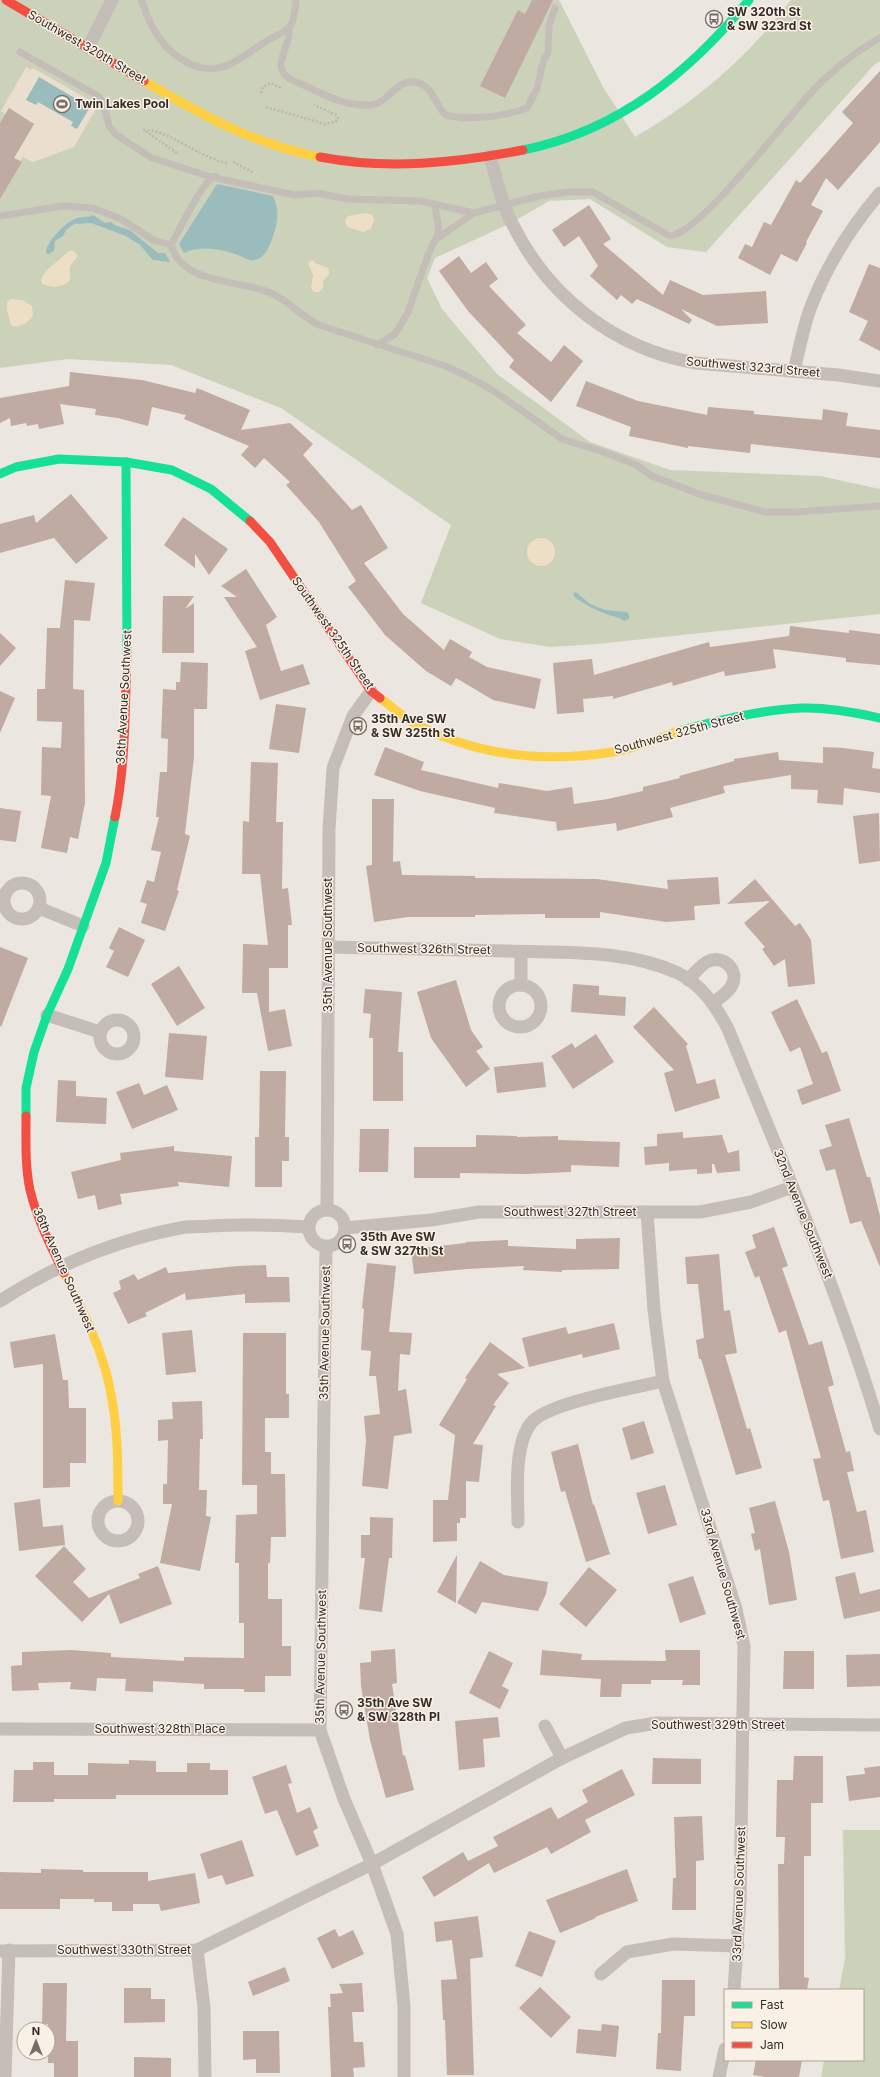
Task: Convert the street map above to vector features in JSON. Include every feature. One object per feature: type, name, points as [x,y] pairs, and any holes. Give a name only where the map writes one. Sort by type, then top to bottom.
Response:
[{"type":"street","name":"Southwest 320th Street","points":[[6,0],[215,122],[266,144],[299,153],[359,163],[393,165],[446,163],[490,156],[558,141],[589,131],[618,117],[682,71],[732,21],[744,2]]},
{"type":"street","points":[[88,48],[112,0]]},
{"type":"street","name":"Southwest 323rd Street","points":[[490,156],[505,207],[512,223],[530,254],[554,287],[584,315],[624,340],[675,359],[696,363],[880,380]]},
{"type":"street","points":[[794,371],[803,332],[819,287],[843,244],[880,193]]},
{"type":"street","name":"Southwest 325th Street","points":[[0,474],[16,467],[59,459],[126,462],[172,470],[211,489],[244,514],[270,542],[371,690],[411,721],[456,742],[502,754],[554,757],[614,752],[682,730],[747,714],[801,708],[848,711],[880,718]]},
{"type":"street","name":"36th Avenue Southwest","points":[[118,1501],[118,1442],[110,1388],[89,1325],[44,1232],[30,1190],[26,1152],[26,1088],[34,1052],[47,1015],[68,969],[106,862],[118,802],[124,726],[127,638],[126,462]]},
{"type":"street","name":"35th Avenue Southwest","points":[[327,1210],[329,828],[334,768],[352,716],[371,690]]},
{"type":"street","points":[[39,908],[83,926]]},
{"type":"street","name":"Southwest 326th Street","points":[[328,947],[599,953],[646,962],[679,974],[701,989]]},
{"type":"street","points":[[521,952],[521,986]]},
{"type":"street","points":[[688,980],[710,960],[717,959],[729,965],[733,971],[732,984],[728,990],[713,1003]]},
{"type":"street","name":"32nd Avenue Southwest","points":[[701,989],[713,1003],[728,1028],[835,1295],[864,1376],[880,1429]]},
{"type":"street","points":[[47,1015],[100,1032]]},
{"type":"street","name":"Southwest 327th Street","points":[[345,1228],[431,1220],[479,1212],[700,1212],[751,1202],[792,1187]]},
{"type":"street","points":[[322,1210],[327,1210],[338,1213],[342,1217],[345,1228],[344,1234],[337,1243],[326,1247],[320,1246],[311,1238],[308,1227],[312,1216],[322,1210]]},
{"type":"street","name":"33rd Avenue Southwest","points":[[647,1212],[656,1328],[663,1381],[736,1609],[744,1646],[744,1723],[738,1946],[734,1989]]},
{"type":"street","points":[[0,1300],[22,1286],[93,1253],[145,1236],[181,1228],[248,1224],[308,1227]]},
{"type":"street","name":"35th Avenue Southwest","points":[[326,1247],[320,1730],[344,1799],[372,1864],[397,1934],[404,2006],[404,2077]]},
{"type":"street","points":[[518,1522],[519,1457],[527,1431],[536,1418],[555,1408],[663,1381]]},
{"type":"street","name":"Southwest 329th Street","points":[[372,1864],[562,1758],[626,1728],[657,1723],[880,1725]]},
{"type":"street","points":[[545,1726],[562,1758]]},
{"type":"street","name":"Southwest 328th Place","points":[[0,1729],[320,1730]]},
{"type":"street","name":"Southwest 330th Street","points":[[4,1951],[197,1950],[372,1864]]},
{"type":"street","points":[[602,1974],[627,1952],[673,1944],[738,1946]]},
{"type":"street","points":[[197,1950],[204,2007],[205,2077]]},
{"type":"street","points":[[4,1951],[5,2077]]},
{"type":"street","points":[[719,2077],[724,2054]]},
{"type":"lane","points":[[140,0],[160,39],[177,56],[201,68],[216,69],[228,65],[265,42],[289,30]]},
{"type":"lane","points":[[296,0],[293,22],[289,30],[290,38],[279,63],[280,70],[283,75],[329,98],[349,105],[371,105],[386,99],[401,84],[418,83],[428,89],[439,108],[446,115],[462,117],[502,115],[527,108],[533,98],[543,62],[548,52],[550,26],[555,8]]},
{"type":"lane","points":[[20,52],[98,96],[103,102],[109,126],[115,134],[128,144],[152,158],[211,177],[295,195],[317,193],[348,199],[404,200],[474,213],[505,207],[539,196],[568,192],[593,192],[664,234],[677,236],[695,221],[767,147],[809,94],[834,70],[880,38]]},
{"type":"lane","points":[[171,245],[201,190],[211,177],[219,174]]},
{"type":"lane","points":[[377,345],[396,334],[403,323],[428,255],[438,238],[439,232],[435,205]]},
{"type":"lane","points":[[0,216],[63,206],[93,208],[120,219],[153,240],[171,245]]},
{"type":"lane","points":[[438,238],[474,213]]},
{"type":"lane","points":[[171,245],[176,257],[196,272],[226,282],[270,293],[312,322],[377,345],[445,366],[494,391],[562,439],[609,454],[636,465],[665,481],[702,495],[765,512],[796,512],[880,506]]},
{"type":"path","points":[[261,93],[263,86],[271,83],[282,88]]},
{"type":"path","points":[[266,107],[325,124],[336,121],[338,118],[336,115],[309,102]]},
{"type":"path","points":[[183,156],[144,130],[154,130],[193,150],[218,161],[228,163]]},
{"type":"path","points":[[233,162],[250,171]]},
{"type":"green space","points":[[0,0],[559,0],[603,87],[635,137],[658,123],[700,93],[720,76],[757,40],[791,0],[880,0],[880,61],[874,65],[706,252],[667,247],[590,199],[549,201],[511,223],[435,258],[427,278],[442,309],[497,374],[590,442],[670,470],[820,476],[880,489],[880,614],[597,644],[550,647],[500,639],[421,603],[451,525],[281,408],[171,365],[68,359],[0,368]]},
{"type":"green space","points":[[843,1830],[880,1830],[880,2077],[821,2077],[824,2061],[864,2061],[864,1989],[839,1989],[845,1959]]},
{"type":"sand","points":[[366,213],[372,215],[374,219],[371,229],[363,232],[347,227],[345,221],[348,216]]},
{"type":"sand","points":[[69,251],[74,251],[78,256],[70,266],[70,280],[61,286],[42,284],[41,279],[46,271]]},
{"type":"sand","points":[[313,260],[315,263],[328,268],[329,270],[328,275],[323,281],[323,288],[319,292],[314,292],[311,288],[313,275],[308,263]]},
{"type":"sand","points":[[11,299],[22,300],[32,306],[33,315],[24,324],[17,326],[11,325],[7,310],[7,301]]},
{"type":"sand","points":[[541,538],[547,539],[551,542],[554,546],[554,558],[551,562],[547,565],[541,566],[535,565],[531,562],[528,558],[527,552],[528,546],[531,542],[535,539]]},
{"type":"shaded area","points":[[26,67],[31,70],[33,68],[98,105],[74,147],[33,162],[23,157],[20,161],[14,158],[34,124],[9,108],[5,114],[1,111]],"holes":[[[39,78],[89,107],[73,122],[38,102],[26,100]]]},
{"type":"water","name":"Twin Lakes Pool","points":[[39,77],[90,107],[77,129],[71,126],[73,122],[38,102],[36,105],[26,100]]},
{"type":"water","points":[[217,184],[273,196],[277,211],[275,231],[269,247],[259,258],[251,260],[231,253],[211,249],[197,249],[184,253],[179,244]]},
{"type":"water","points":[[93,215],[105,223],[111,222],[131,231],[158,253],[165,253],[170,262],[153,260],[140,245],[126,236],[91,223],[74,224],[66,230],[63,236],[55,241],[54,251],[49,254],[46,253],[52,239],[67,224],[77,218]]},
{"type":"water","points":[[576,592],[590,604],[605,610],[626,612],[629,614],[629,619],[624,621],[592,608],[573,595]]},
{"type":"building","points":[[532,0],[553,0],[505,98],[480,86],[518,10],[525,14]]},
{"type":"building","points":[[880,71],[880,142],[838,190],[826,178],[811,205],[823,211],[797,262],[781,254],[770,275],[738,258],[745,244],[752,247],[764,222],[771,225],[796,180],[800,183],[853,123],[842,112]]},
{"type":"building","points":[[9,108],[34,124],[14,158],[22,162],[0,199],[0,123]]},
{"type":"building","points":[[589,205],[611,239],[603,244],[663,295],[670,280],[703,295],[766,291],[768,323],[717,326],[681,309],[692,320],[689,324],[637,299],[632,304],[621,295],[617,300],[590,276],[598,266],[579,236],[564,247],[552,230]]},
{"type":"building","points":[[459,256],[471,273],[486,262],[498,279],[489,286],[526,325],[517,333],[551,362],[564,345],[583,361],[551,402],[509,367],[514,360],[468,311],[439,271]]},
{"type":"building","points":[[869,264],[880,268],[880,351],[859,340],[868,321],[849,312]]},
{"type":"building","points":[[70,372],[142,380],[195,393],[197,388],[250,410],[241,430],[290,423],[313,444],[303,455],[352,510],[361,505],[388,548],[364,563],[403,614],[444,650],[450,639],[472,652],[469,657],[487,667],[541,679],[535,709],[493,700],[456,678],[451,686],[426,671],[385,635],[348,587],[356,581],[319,522],[286,485],[290,482],[264,458],[255,468],[241,455],[249,446],[184,419],[186,415],[152,407],[148,426],[118,418],[95,415],[96,409],[60,404],[64,424],[39,429],[38,424],[27,426],[26,423],[11,426],[10,418],[0,423],[0,398],[69,386]]},
{"type":"building","points":[[586,381],[638,401],[707,415],[708,407],[754,411],[754,414],[822,420],[823,409],[848,413],[846,426],[880,430],[880,458],[751,444],[750,453],[688,446],[688,448],[629,436],[631,427],[576,406]]},
{"type":"building","points":[[71,494],[108,538],[76,564],[54,538],[0,553],[0,524],[34,515],[36,523]]},
{"type":"building","points":[[183,517],[228,549],[209,575],[195,554],[195,568],[164,545]]},
{"type":"building","points":[[246,569],[277,617],[266,625],[281,671],[303,664],[310,684],[260,700],[245,651],[257,647],[224,597],[237,597],[221,586]]},
{"type":"building","points":[[65,580],[95,583],[90,621],[74,620],[73,689],[84,690],[85,803],[78,839],[70,837],[67,853],[41,848],[51,796],[41,795],[42,747],[61,748],[62,722],[37,721],[37,689],[45,689],[47,628],[60,628]]},
{"type":"building","points":[[163,596],[194,596],[185,609],[194,603],[194,653],[162,653]]},
{"type":"building","points":[[790,626],[849,633],[849,630],[880,634],[880,665],[846,662],[846,658],[773,649],[776,668],[725,676],[724,671],[673,686],[672,682],[613,699],[613,696],[583,699],[584,712],[557,714],[553,663],[592,659],[594,675],[709,642],[710,647],[789,636]]},
{"type":"building","points":[[0,633],[16,648],[0,666]]},
{"type":"building","points":[[181,662],[208,663],[207,709],[194,709],[194,757],[185,834],[190,836],[177,890],[179,891],[165,931],[141,923],[147,904],[140,902],[147,880],[154,882],[161,852],[151,850],[159,817],[156,817],[160,772],[167,772],[168,739],[161,738],[163,689],[176,690],[176,682],[180,682]]},
{"type":"building","points":[[0,691],[15,698],[0,733]]},
{"type":"building","points":[[276,704],[306,708],[299,753],[269,749]]},
{"type":"building","points":[[385,747],[424,762],[421,770],[498,788],[499,783],[547,791],[572,787],[574,804],[608,799],[643,791],[643,787],[680,778],[679,776],[734,761],[734,759],[778,752],[779,760],[823,763],[823,747],[843,748],[874,752],[872,768],[880,769],[880,793],[844,788],[843,805],[817,803],[818,790],[791,789],[791,775],[723,786],[725,793],[670,808],[673,817],[617,831],[616,823],[557,831],[556,822],[494,813],[495,808],[420,791],[374,775]]},
{"type":"building","points":[[251,762],[278,763],[276,822],[283,822],[282,889],[288,888],[292,925],[288,925],[288,968],[269,968],[269,1012],[285,1009],[292,1046],[268,1051],[257,993],[242,993],[243,944],[268,945],[260,874],[242,874],[243,821],[249,822]]},
{"type":"building","points":[[372,799],[394,799],[393,862],[400,861],[402,875],[475,876],[475,878],[597,879],[668,889],[667,880],[718,877],[720,904],[694,906],[695,920],[666,922],[600,912],[600,918],[545,918],[545,914],[475,915],[475,917],[408,917],[374,922],[366,866],[372,865]]},
{"type":"building","points":[[0,808],[21,811],[16,842],[0,840]]},
{"type":"building","points":[[879,813],[880,861],[859,864],[853,816]]},
{"type":"building","points":[[755,879],[795,926],[800,923],[811,940],[815,984],[788,987],[785,959],[774,966],[762,949],[765,947],[744,923],[770,901],[727,904]]},
{"type":"building","points":[[119,927],[145,940],[128,977],[106,967],[114,951],[109,948]]},
{"type":"building","points":[[0,947],[28,958],[1,1027],[0,1026]]},
{"type":"building","points":[[179,966],[205,1008],[177,1026],[151,984]]},
{"type":"building","points":[[456,980],[471,1030],[483,1047],[476,1051],[490,1069],[466,1087],[431,1038],[417,992]]},
{"type":"building","points":[[573,984],[599,986],[599,995],[626,997],[625,1016],[571,1012]]},
{"type":"building","points":[[365,989],[402,992],[398,1052],[403,1052],[403,1101],[373,1101],[373,1038],[369,1038],[371,1014],[363,1013]]},
{"type":"building","points":[[797,999],[822,1053],[827,1051],[841,1091],[802,1105],[797,1090],[813,1084],[800,1047],[790,1052],[771,1012]]},
{"type":"building","points":[[654,1007],[688,1044],[686,1046],[697,1084],[715,1079],[720,1098],[675,1112],[664,1073],[674,1070],[633,1027]]},
{"type":"building","points":[[169,1033],[207,1036],[203,1080],[165,1077]]},
{"type":"building","points":[[596,1034],[614,1062],[573,1089],[551,1056],[572,1043],[575,1048]]},
{"type":"building","points":[[543,1062],[546,1087],[497,1093],[494,1067]]},
{"type":"building","points":[[260,1071],[286,1071],[285,1137],[289,1137],[289,1161],[282,1161],[282,1187],[255,1187],[255,1137],[259,1137]]},
{"type":"building","points":[[58,1080],[76,1081],[76,1096],[107,1098],[106,1124],[56,1122]]},
{"type":"building","points":[[139,1083],[144,1095],[167,1085],[178,1110],[132,1129],[116,1092]]},
{"type":"building","points":[[849,1118],[867,1177],[870,1177],[880,1216],[880,1267],[861,1221],[850,1224],[835,1169],[826,1171],[819,1150],[832,1146],[825,1125]]},
{"type":"building","points":[[360,1129],[389,1129],[388,1172],[359,1172]]},
{"type":"building","points":[[683,1132],[683,1138],[722,1135],[728,1153],[739,1150],[740,1171],[717,1173],[714,1164],[712,1164],[712,1173],[697,1174],[697,1169],[669,1171],[669,1163],[645,1165],[644,1147],[657,1146],[657,1134]]},
{"type":"building","points":[[476,1135],[517,1137],[558,1136],[558,1140],[620,1142],[619,1167],[571,1165],[571,1172],[526,1174],[460,1173],[460,1178],[414,1178],[414,1147],[476,1147]]},
{"type":"building","points":[[174,1146],[174,1151],[232,1156],[229,1187],[178,1182],[179,1186],[120,1194],[122,1204],[98,1210],[95,1195],[78,1199],[71,1172],[121,1160],[120,1153]]},
{"type":"building","points":[[774,1227],[788,1266],[782,1268],[809,1345],[822,1341],[834,1385],[828,1387],[846,1452],[850,1451],[854,1471],[847,1472],[857,1512],[866,1510],[874,1552],[841,1559],[829,1500],[823,1501],[813,1459],[821,1458],[786,1330],[779,1333],[759,1276],[755,1278],[745,1252],[756,1248],[752,1235]]},
{"type":"building","points":[[620,1238],[619,1269],[562,1270],[562,1272],[523,1270],[524,1266],[414,1274],[411,1249],[466,1242],[508,1240],[508,1246],[576,1249],[576,1239]]},
{"type":"building","points":[[719,1254],[724,1311],[730,1310],[737,1353],[725,1355],[747,1429],[750,1428],[762,1468],[736,1475],[701,1359],[699,1359],[696,1340],[704,1338],[698,1284],[687,1284],[685,1257]]},
{"type":"building","points":[[367,1263],[396,1266],[389,1332],[412,1333],[410,1355],[400,1354],[398,1391],[406,1389],[412,1433],[394,1436],[388,1489],[362,1486],[366,1441],[364,1416],[380,1414],[376,1376],[369,1376],[371,1351],[361,1350],[364,1309],[362,1308]]},
{"type":"building","points":[[266,1265],[267,1277],[289,1277],[290,1302],[245,1303],[245,1294],[186,1300],[185,1293],[145,1313],[147,1316],[128,1324],[113,1293],[121,1289],[119,1281],[134,1274],[138,1280],[166,1267],[168,1273],[238,1266]]},
{"type":"building","points":[[614,1323],[620,1349],[583,1358],[582,1354],[529,1367],[522,1338],[566,1327],[568,1334]]},
{"type":"building","points":[[192,1330],[196,1372],[166,1375],[162,1333]]},
{"type":"building","points":[[243,1333],[286,1333],[286,1394],[289,1394],[289,1418],[265,1418],[265,1452],[271,1452],[271,1474],[285,1474],[286,1537],[271,1537],[270,1563],[268,1563],[268,1599],[282,1599],[282,1646],[291,1646],[291,1676],[265,1676],[265,1692],[244,1692],[244,1689],[204,1689],[204,1684],[153,1681],[153,1692],[125,1691],[126,1679],[97,1678],[96,1691],[70,1689],[71,1682],[38,1683],[39,1690],[12,1691],[11,1666],[22,1665],[22,1652],[71,1650],[111,1653],[111,1657],[184,1661],[184,1657],[244,1658],[244,1623],[239,1623],[239,1563],[235,1563],[236,1515],[257,1514],[257,1485],[242,1485]]},
{"type":"building","points":[[55,1334],[63,1380],[68,1380],[69,1408],[86,1408],[86,1463],[70,1463],[70,1487],[43,1488],[43,1364],[14,1368],[10,1342]]},
{"type":"building","points":[[490,1342],[525,1368],[497,1374],[509,1383],[493,1405],[496,1406],[473,1444],[483,1445],[479,1482],[466,1481],[466,1518],[460,1518],[460,1523],[457,1523],[457,1541],[433,1542],[433,1500],[448,1500],[455,1435],[439,1425],[467,1379],[465,1378]]},
{"type":"building","points":[[202,1401],[203,1439],[200,1439],[199,1490],[207,1490],[206,1516],[211,1517],[200,1571],[160,1563],[172,1504],[163,1504],[163,1484],[167,1484],[168,1440],[158,1441],[158,1420],[173,1419],[172,1402]]},
{"type":"building","points":[[644,1421],[654,1453],[631,1460],[622,1428]]},
{"type":"building","points":[[578,1444],[593,1505],[594,1504],[610,1554],[586,1562],[565,1491],[561,1492],[551,1452]]},
{"type":"building","points":[[665,1485],[677,1525],[648,1534],[636,1493]]},
{"type":"building","points":[[40,1499],[43,1527],[63,1525],[65,1545],[19,1551],[14,1503]]},
{"type":"building","points":[[775,1501],[789,1552],[797,1600],[769,1605],[760,1549],[755,1551],[751,1534],[755,1533],[749,1508]]},
{"type":"building","points":[[370,1517],[393,1518],[392,1558],[389,1558],[382,1612],[359,1609],[365,1558],[361,1558],[361,1535],[370,1535]]},
{"type":"building","points":[[64,1546],[86,1569],[73,1582],[89,1598],[140,1578],[138,1574],[158,1566],[172,1604],[120,1624],[109,1594],[82,1622],[35,1576]]},
{"type":"building","points":[[457,1555],[456,1603],[437,1592]]},
{"type":"building","points":[[480,1561],[504,1575],[548,1582],[546,1594],[538,1611],[482,1602],[476,1614],[457,1603]]},
{"type":"building","points":[[589,1567],[617,1590],[586,1627],[559,1604]]},
{"type":"building","points":[[855,1572],[860,1594],[880,1589],[880,1611],[844,1619],[835,1577]]},
{"type":"building","points":[[693,1576],[706,1614],[680,1623],[668,1584]]},
{"type":"building","points":[[395,1649],[397,1683],[392,1684],[403,1756],[405,1755],[414,1790],[386,1798],[370,1740],[361,1686],[360,1663],[371,1662],[371,1651]]},
{"type":"building","points":[[542,1650],[582,1654],[581,1660],[666,1661],[665,1650],[700,1650],[700,1685],[682,1685],[683,1680],[651,1680],[651,1684],[622,1684],[621,1697],[600,1697],[601,1679],[540,1675]]},
{"type":"building","points":[[489,1651],[513,1663],[502,1686],[509,1690],[500,1709],[469,1693]]},
{"type":"building","points":[[784,1651],[814,1651],[814,1689],[783,1689]]},
{"type":"building","points":[[880,1654],[880,1686],[847,1687],[846,1655]]},
{"type":"building","points":[[498,1717],[500,1737],[483,1739],[485,1767],[459,1770],[455,1721]]},
{"type":"building","points":[[794,1756],[823,1756],[823,1803],[811,1803],[811,1856],[804,1856],[804,1977],[809,1978],[807,1989],[779,1989],[778,1864],[784,1864],[785,1837],[776,1837],[777,1780],[793,1780]]},
{"type":"building","points":[[653,1758],[701,1759],[701,1784],[652,1784]]},
{"type":"building","points":[[129,1760],[156,1761],[156,1772],[187,1772],[187,1763],[210,1763],[210,1770],[228,1770],[228,1795],[116,1795],[116,1799],[54,1799],[54,1802],[13,1802],[14,1770],[33,1770],[33,1762],[54,1762],[54,1775],[88,1775],[88,1763],[129,1764]]},
{"type":"building","points":[[286,1765],[292,1783],[288,1784],[297,1813],[310,1807],[318,1828],[313,1831],[319,1846],[296,1856],[277,1810],[265,1814],[252,1777]]},
{"type":"building","points":[[880,1766],[880,1797],[849,1801],[846,1776],[865,1774],[864,1768]]},
{"type":"building","points":[[622,1769],[635,1795],[585,1820],[591,1832],[551,1854],[547,1847],[494,1873],[489,1863],[434,1897],[422,1877],[463,1852],[468,1861],[498,1846],[493,1837],[551,1807],[558,1819],[588,1802],[582,1790]]},
{"type":"building","points":[[702,1816],[704,1860],[696,1861],[696,1910],[672,1910],[673,1878],[676,1878],[674,1817]]},
{"type":"building","points":[[242,1840],[254,1876],[226,1885],[222,1875],[208,1879],[200,1854]]},
{"type":"building","points":[[41,1869],[83,1870],[83,1872],[148,1872],[148,1881],[195,1873],[200,1903],[161,1911],[159,1904],[133,1904],[133,1911],[112,1911],[112,1902],[94,1902],[94,1899],[60,1899],[60,1909],[0,1909],[0,1872],[41,1873]]},
{"type":"building","points":[[627,1869],[638,1901],[595,1917],[596,1918],[560,1933],[546,1900]]},
{"type":"building","points":[[478,1916],[483,1957],[470,1959],[474,2075],[447,2075],[445,2020],[443,2020],[441,1980],[457,1979],[452,1940],[436,1942],[434,1922]]},
{"type":"building","points":[[335,1929],[339,1937],[353,1930],[364,1954],[332,1969],[317,1938]]},
{"type":"building","points":[[529,1931],[556,1941],[542,1977],[515,1966]]},
{"type":"building","points":[[285,1967],[290,1981],[253,1996],[248,1982]]},
{"type":"building","points":[[662,1980],[695,1980],[695,2016],[684,2016],[681,2071],[656,2069],[658,2033],[661,2033]]},
{"type":"building","points":[[43,1983],[67,1983],[66,2041],[78,2041],[78,2077],[54,2077],[54,2063],[48,2063],[48,2061],[56,2061],[56,2021],[42,2021]]},
{"type":"building","points":[[362,1983],[364,2012],[352,2012],[354,2042],[363,2042],[365,2067],[353,2068],[354,2077],[331,2077],[328,2007],[331,2007],[330,1994],[343,1993],[339,1984]]},
{"type":"building","points":[[540,1987],[571,2017],[551,2038],[519,2008]]},
{"type":"building","points":[[124,1988],[151,1988],[151,1999],[165,1999],[165,2022],[124,2023]]},
{"type":"building","points":[[602,2024],[619,2026],[616,2057],[576,2053],[578,2029],[601,2031]]},
{"type":"building","points":[[243,2031],[279,2031],[280,2073],[256,2073],[256,2059],[243,2060]]},
{"type":"building","points":[[134,2057],[171,2058],[171,2077],[134,2077]]},
{"type":"building","points":[[756,2061],[802,2061],[799,2077],[765,2077],[753,2075]]},
{"type":"traffic: fast","points":[[523,150],[558,141],[590,129],[649,95],[676,75],[702,52],[749,0]]},
{"type":"traffic: fast","points":[[0,474],[16,467],[59,459],[126,462],[172,470],[211,489],[250,521]]},
{"type":"traffic: fast","points":[[126,462],[127,652]]},
{"type":"traffic: fast","points":[[682,730],[756,713],[801,708],[840,710],[880,718]]},
{"type":"traffic: fast","points":[[26,1116],[26,1088],[34,1052],[47,1015],[68,969],[106,863],[115,817]]},
{"type":"traffic: slow","points":[[144,81],[208,117],[229,127],[272,144],[320,157]]},
{"type":"traffic: slow","points":[[380,698],[412,722],[436,734],[460,743],[510,754],[561,757],[613,752],[639,746],[682,730]]},
{"type":"traffic: slow","points":[[64,1273],[97,1344],[113,1403],[118,1459],[118,1501]]},
{"type":"traffic: jam","points":[[6,0],[144,81]]},
{"type":"traffic: jam","points":[[320,157],[345,161],[396,164],[447,161],[498,155],[523,150]]},
{"type":"traffic: jam","points":[[250,521],[270,542],[371,691],[380,698]]},
{"type":"traffic: jam","points":[[115,817],[119,797],[123,756],[127,652]]},
{"type":"traffic: jam","points":[[26,1116],[27,1163],[30,1190],[40,1222],[64,1273]]},
{"type":"place","name":"SW 320th St & SW 323rd St","points":[[714,19]]},
{"type":"place","name":"Twin Lakes Pool","points":[[62,104]]},
{"type":"place","name":"35th Ave SW & SW 325th St","points":[[358,726]]},
{"type":"place","name":"35th Ave SW & SW 327th St","points":[[347,1244]]},
{"type":"place","name":"35th Ave SW & SW 328th Pl","points":[[344,1710]]}]
